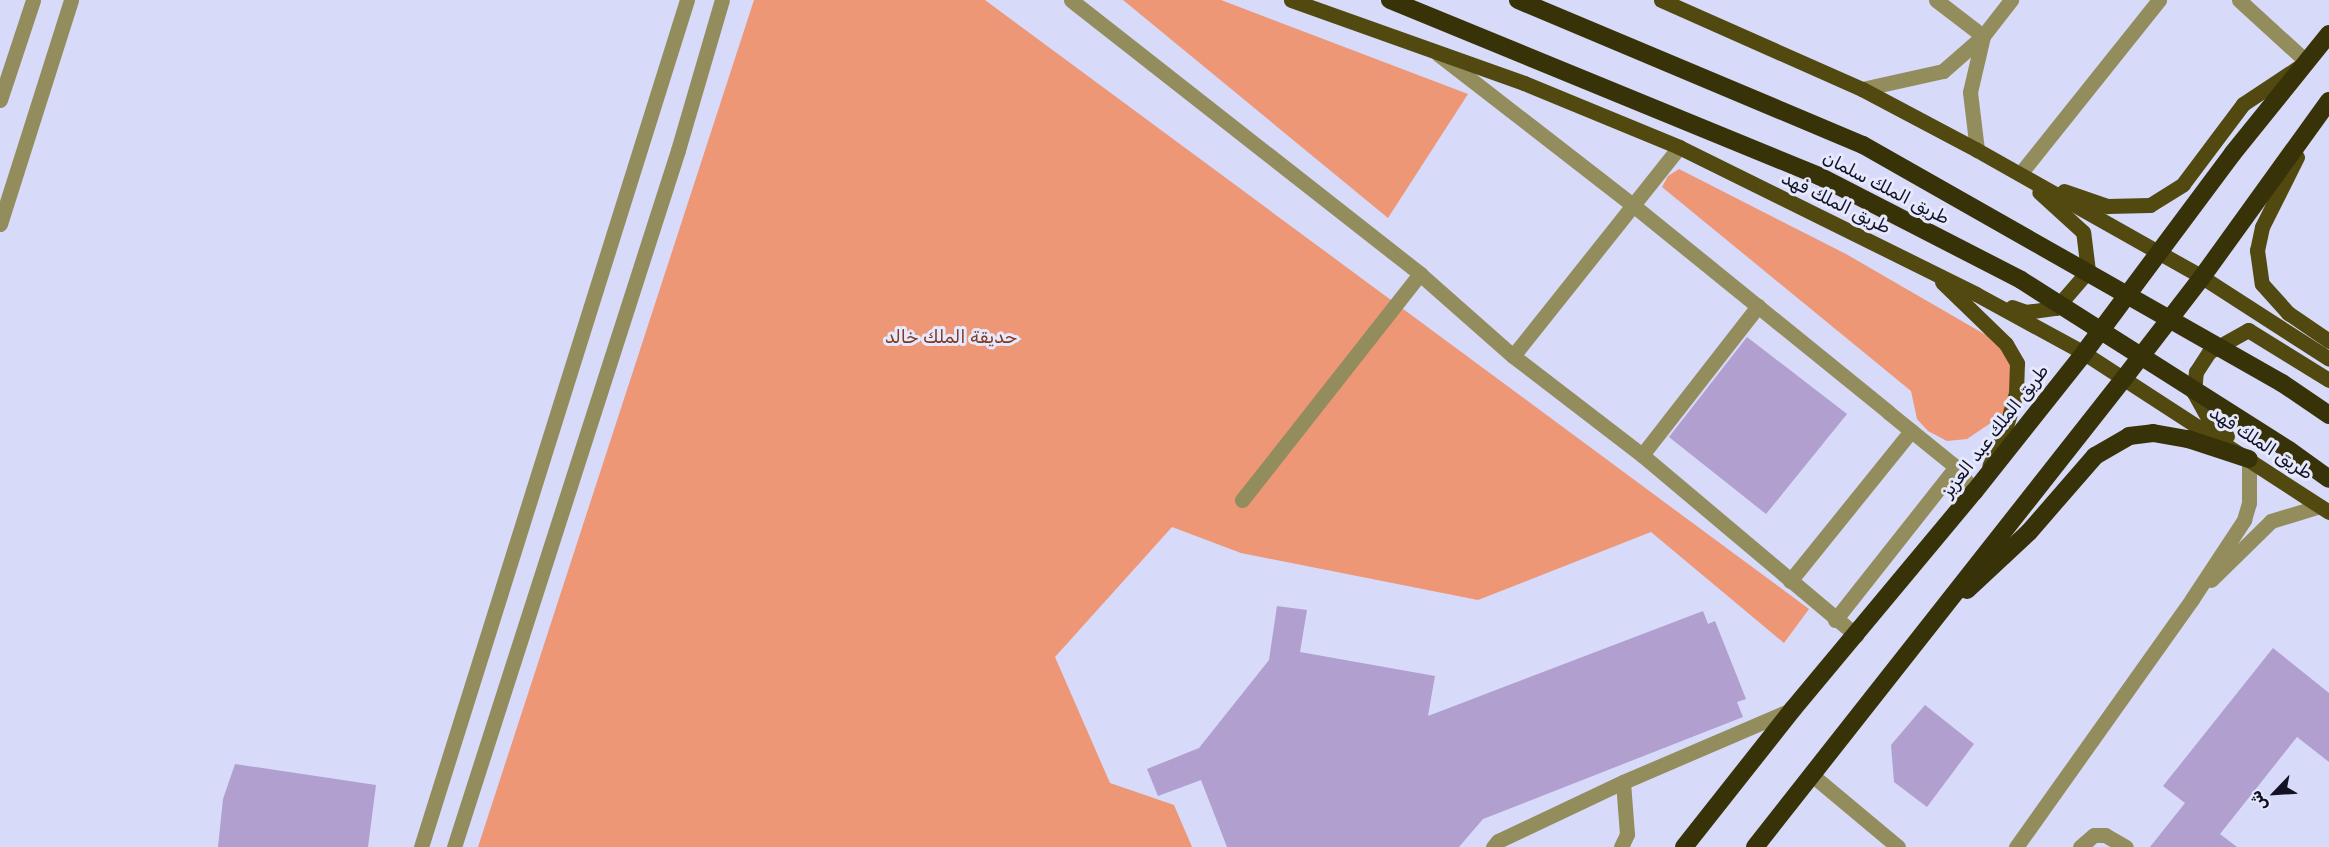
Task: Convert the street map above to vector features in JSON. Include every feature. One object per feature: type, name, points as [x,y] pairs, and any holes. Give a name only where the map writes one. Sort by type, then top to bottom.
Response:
[{"type":"highway","name":"طريق الملك سلمان","points":[[1390,0],[1621,94],[1840,187],[2021,279],[2289,450],[2329,479]]},
{"type":"highway","name":"طريق الملك سلمان","points":[[1518,0],[1863,146],[2282,383],[2329,415]]},
{"type":"highway","name":"طريق الملك عبد العزيز","points":[[1684,847],[1793,709],[1977,488],[2084,353],[2157,252],[2329,34]]},
{"type":"highway","points":[[1755,847],[2125,377],[2326,111]]},
{"type":"highway","points":[[1924,631],[2029,532],[2095,456],[2129,436],[2153,433],[2188,439],[2250,459]]},
{"type":"main road","name":"طريق الملك فهد","points":[[1291,0],[1524,83],[1679,147],[1976,294],[2084,353],[2125,377],[2325,509]]},
{"type":"main road","points":[[1666,1],[1862,89],[1977,150],[2202,277],[2329,358]]},
{"type":"main road","points":[[2020,174],[2107,207],[2150,205],[2183,184],[2243,104],[2307,62]]},
{"type":"main road","points":[[2326,111],[2262,227],[2257,250],[2262,284],[2288,313],[2329,341]]},
{"type":"main road","points":[[1976,294],[2026,312],[2056,308],[2088,271],[2083,232],[2020,174]]},
{"type":"main road","points":[[1931,272],[2006,344],[2016,363],[2016,393],[2004,433],[1977,488]]},
{"type":"main road","points":[[2250,459],[2208,418],[2194,393],[2196,372],[2209,352],[2248,330],[2329,380]]},
{"type":"street","points":[[0,100],[33,0]]},
{"type":"street","points":[[0,224],[71,0]]},
{"type":"street","points":[[421,847],[687,0]]},
{"type":"street","points":[[454,847],[678,150],[722,0]]},
{"type":"street","points":[[1071,0],[1420,274],[1512,356],[1642,455],[1835,620],[1856,635]]},
{"type":"street","points":[[1936,0],[1983,36]]},
{"type":"street","points":[[1862,89],[1943,71],[1983,36],[2011,0]]},
{"type":"street","points":[[2020,174],[2159,0]]},
{"type":"street","points":[[2239,0],[2307,62]]},
{"type":"street","points":[[1977,150],[1970,92],[1983,36]]},
{"type":"street","points":[[1435,51],[1634,206],[1956,467],[1977,488]]},
{"type":"street","points":[[1512,356],[1679,147]]},
{"type":"street","points":[[1242,500],[1420,274]]},
{"type":"street","points":[[1642,455],[1758,306]]},
{"type":"street","points":[[1790,581],[1911,431]]},
{"type":"street","points":[[2016,847],[2192,599],[2244,520],[2249,503],[2250,459]]},
{"type":"street","points":[[1835,620],[1956,467]]},
{"type":"street","points":[[2192,599],[2271,521],[2325,509]]},
{"type":"street","points":[[1494,847],[1498,841],[1623,782],[1793,709]]},
{"type":"street","points":[[1812,775],[1898,847]]},
{"type":"street","points":[[1621,847],[1627,834],[1623,782]]},
{"type":"street","points":[[2080,847],[2094,835],[2105,835],[2126,847]]},
{"type":"green space","name":"حديقة الملك خالد","points":[[754,0],[985,0],[1809,609],[1784,643],[1651,532],[1478,600],[1241,553],[1172,527],[1055,657],[1110,783],[1174,805],[1192,847],[478,847]]},
{"type":"green space","points":[[1123,0],[1221,0],[1468,94],[1388,218]]},
{"type":"green space","points":[[1679,169],[1846,254],[1998,342],[2011,366],[2009,406],[1998,418],[1967,439],[1947,441],[1928,431],[1917,419],[1911,391],[1662,187],[1668,176]]},
{"type":"building","points":[[1747,337],[1847,414],[1766,514],[1669,437]]},
{"type":"building","points":[[1277,606],[1307,610],[1300,652],[1435,676],[1428,716],[1703,611],[1708,624],[1715,621],[1746,699],[1737,702],[1743,717],[1483,819],[1459,847],[1227,847],[1201,780],[1158,796],[1147,769],[1199,748],[1269,660]]},
{"type":"building","points":[[2273,648],[2329,693],[2329,762],[2297,737],[2220,834],[2237,847],[2150,847],[2185,803],[2163,786]]},
{"type":"building","points":[[1925,705],[1974,744],[1927,807],[1894,782],[1891,745]]},
{"type":"building","points":[[235,764],[376,785],[368,847],[218,847],[223,799]]}]
